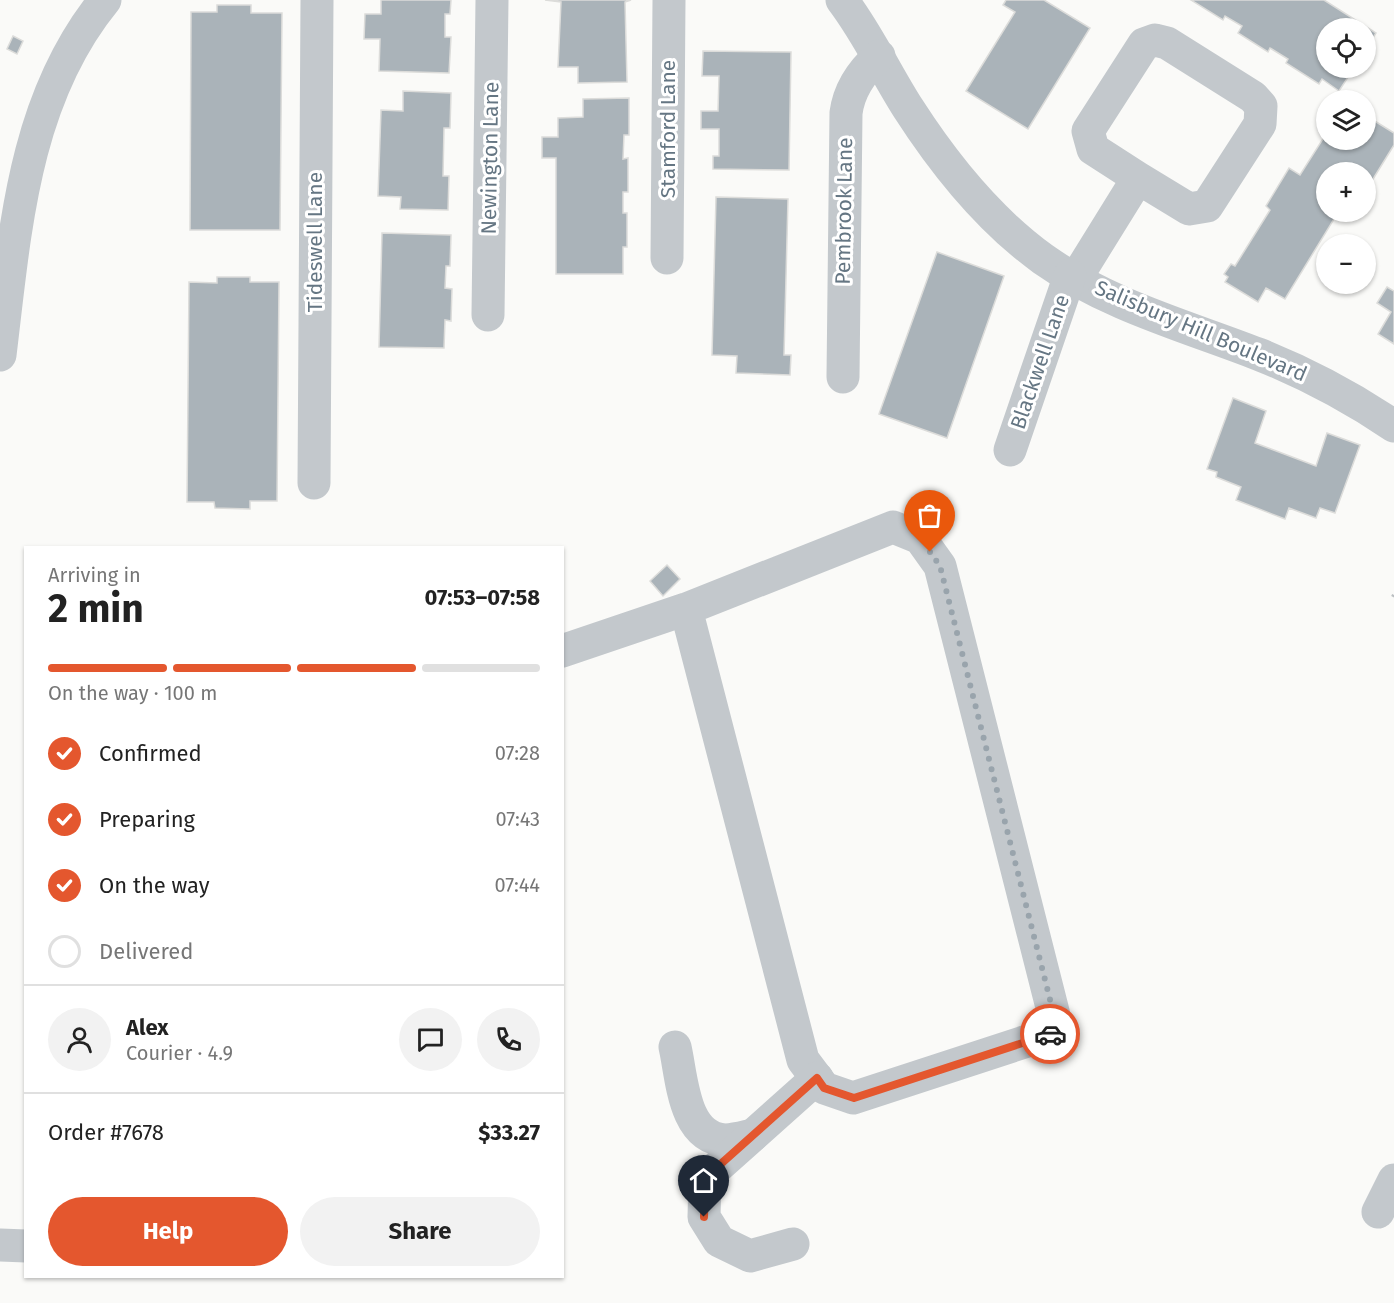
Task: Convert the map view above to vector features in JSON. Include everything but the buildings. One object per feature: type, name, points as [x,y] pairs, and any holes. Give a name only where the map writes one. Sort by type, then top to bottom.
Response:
[{"type":"street","points":[[0,355],[9,209],[47,103],[70,53],[105,0]]},
{"type":"street","name":"Tideswell Lane","points":[[314,483],[317,0]]},
{"type":"street","name":"Newington Lane","points":[[489,315],[492,0]]},
{"type":"street","name":"Stamford Lane","points":[[667,258],[669,0]]},
{"type":"street","name":"Salisbury Hill Boulevard","points":[[842,0],[879,56],[913,115],[971,193],[1028,246],[1073,277],[1160,319],[1304,373],[1349,397],[1394,426]]},
{"type":"street","points":[[1155,40],[1167,43],[1253,97],[1262,106],[1260,124],[1207,206],[1189,209],[1138,178],[1098,153],[1088,137],[1091,126],[1144,44],[1155,40]]},
{"type":"street","name":"Pembrook Lane","points":[[843,377],[846,113],[854,87],[864,71],[879,56]]},
{"type":"street","name":"Blackwell Lane","points":[[1010,450],[1073,277],[1138,178]]},
{"type":"street","points":[[564,650],[686,609],[893,527],[920,538],[940,566],[1058,1031],[854,1098],[824,1088],[803,1060],[686,609]]},
{"type":"street","points":[[675,1047],[691,1119],[707,1135],[724,1140],[753,1136]]},
{"type":"street","points":[[794,1244],[750,1256],[718,1241],[704,1217],[705,1178],[817,1078]]},
{"type":"street","points":[[1378,1212],[1394,1180]]},
{"type":"street","points":[[0,1245],[24,1246]]},
{"type":"way so far","points":[[930,552],[940,566],[1058,1031],[1050,1034]]},
{"type":"route","points":[[704,1217],[705,1178],[817,1078],[824,1088],[854,1098],[1050,1034]]}]
